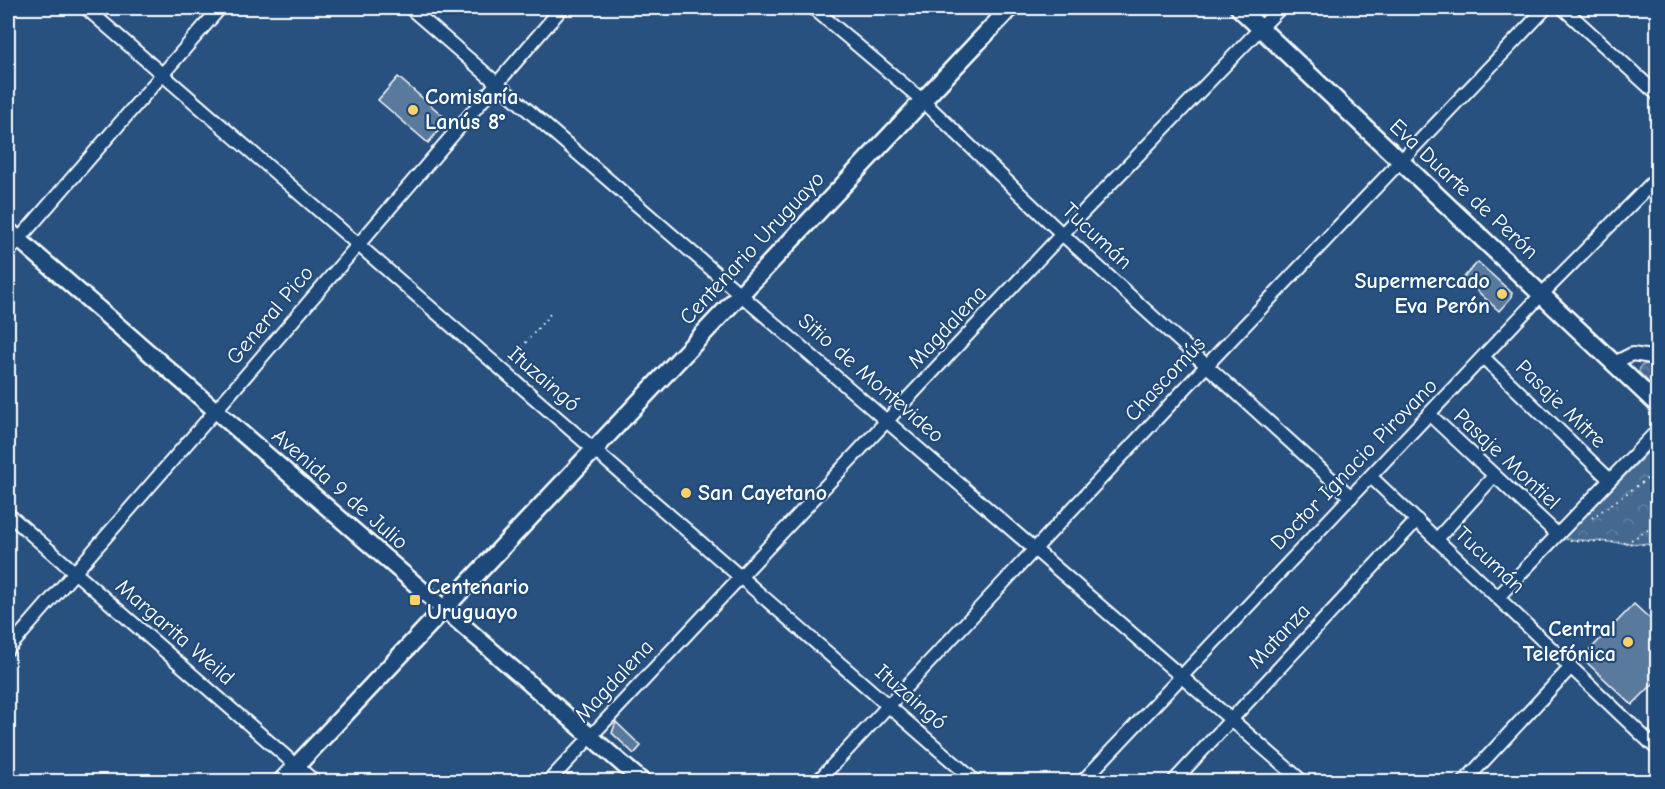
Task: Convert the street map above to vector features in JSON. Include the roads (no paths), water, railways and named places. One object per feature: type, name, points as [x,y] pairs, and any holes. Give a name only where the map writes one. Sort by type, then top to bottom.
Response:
[{"type":"main road","name":"Centenario Uruguayo","points":[[281,782],[1011,8]]},
{"type":"main road","name":"Eva Duarte de Perón","points":[[1239,8],[1658,405]]},
{"type":"street","name":"Ituzaingó","points":[[86,8],[975,782]]},
{"type":"street","points":[[8,252],[13,235],[163,74],[220,8]]},
{"type":"street","name":"Sitio de Montevideo","points":[[410,8],[888,420],[1302,782]]},
{"type":"street","name":"General Pico","points":[[8,649],[562,8]]},
{"type":"street","name":"Tucumán","points":[[813,8],[922,100],[1062,234],[1351,497]]},
{"type":"street","name":"Magdalena","points":[[548,782],[1062,234],[1280,8]]},
{"type":"street","name":"Chascomús","points":[[817,782],[1207,365],[1546,8]]},
{"type":"street","points":[[1563,8],[1658,95]]},
{"type":"street","name":"Doctor Ignacio Pirovano","points":[[1082,782],[1542,294],[1658,177]]},
{"type":"street","name":"Avenida 9 de Julio","points":[[13,235],[643,782]]},
{"type":"street","points":[[1614,363],[1632,354],[1658,358]]},
{"type":"street","name":"Pasaje Mitre","points":[[1484,358],[1610,480]]},
{"type":"street","name":"Pasaje Montiel","points":[[1429,414],[1557,534]]},
{"type":"street","points":[[1498,597],[1658,430]]},
{"type":"street","points":[[1437,539],[1494,476]]},
{"type":"street","name":"Tucumán","points":[[1371,477],[1658,750]]},
{"type":"street","name":"Margarita Weild","points":[[8,514],[315,782]]},
{"type":"street","name":"Matanza","points":[[1173,782],[1417,520]]},
{"type":"street","points":[[1464,782],[1571,667]]},
{"type":"place","name":"Comisaría Lanús 8°","points":[[413,110]]},
{"type":"place","name":"Supermercado Eva Perón","points":[[1502,294]]},
{"type":"place","name":"San Cayetano","points":[[686,493]]},
{"type":"place","name":"Centenario Uruguayo","points":[[415,600]]},
{"type":"place","name":"Central Telefónica","points":[[1628,642]]}]
